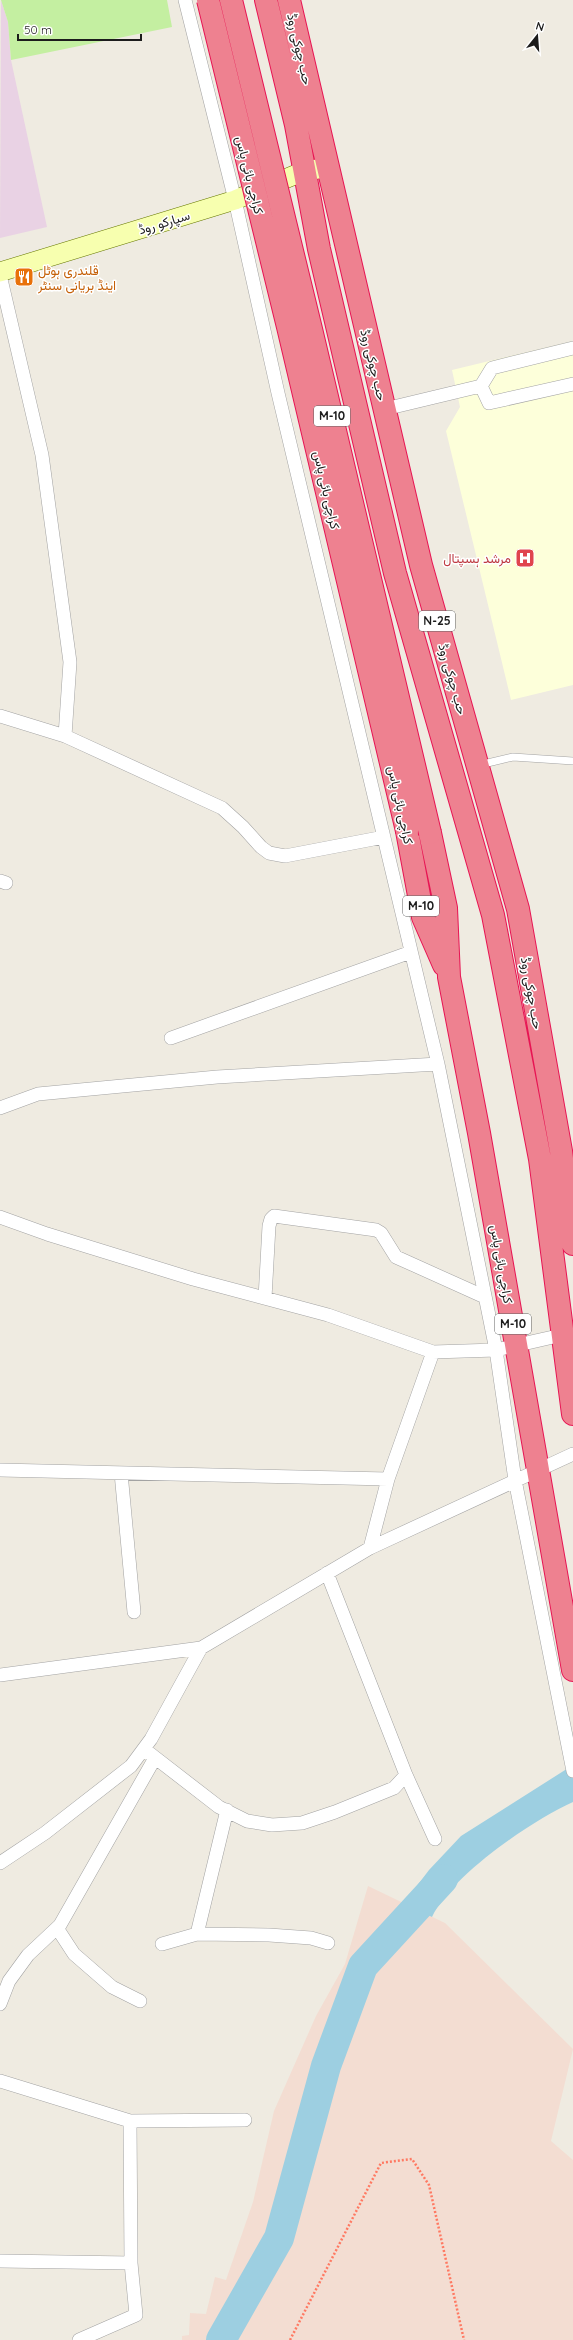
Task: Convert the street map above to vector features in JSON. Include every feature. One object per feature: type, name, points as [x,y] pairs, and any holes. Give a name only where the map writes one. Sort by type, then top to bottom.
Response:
[{"type":"highway","name":"کراچی بائی پاس","points":[[208,0],[288,328],[407,831],[423,917],[449,977]]},
{"type":"highway","name":"کراچی بائی پاس","points":[[231,0],[312,329],[430,833],[446,908],[449,977],[517,1345],[573,1670]]},
{"type":"highway","points":[[266,0],[296,125],[319,249],[395,573],[493,915],[540,1159],[573,1414]]},
{"type":"highway","name":"حب چوکی روڈ","points":[[289,0],[421,565],[518,909],[560,1151],[573,1244]]},
{"type":"street","points":[[185,0],[235,200],[278,392],[438,1064],[496,1350],[515,1480],[573,1772]]},
{"type":"street","name":"سپارکو روڈ","points":[[0,272],[235,200],[304,171],[327,167]]},
{"type":"street","points":[[0,275],[42,455],[70,662],[65,736]]},
{"type":"street","points":[[385,409],[481,386],[492,368],[573,348]]},
{"type":"street","points":[[481,386],[490,403],[573,384]]},
{"type":"street","points":[[0,716],[65,736],[222,808],[243,827],[261,848],[269,853],[285,856],[384,837]]},
{"type":"street","points":[[170,1038],[412,952]]},
{"type":"street","points":[[0,1108],[38,1094],[217,1077],[438,1064]]},
{"type":"street","points":[[265,1298],[269,1226],[271,1219],[274,1216],[376,1230],[382,1233],[396,1257],[485,1297]]},
{"type":"street","points":[[0,1217],[60,1238],[193,1279],[328,1315],[433,1352],[496,1350],[562,1335]]},
{"type":"street","points":[[370,1548],[388,1479],[433,1352]]},
{"type":"street","points":[[0,1674],[201,1648],[370,1548],[573,1454]]},
{"type":"street","points":[[0,1470],[388,1479]]},
{"type":"street","points":[[121,1473],[134,1612]]},
{"type":"street","points":[[327,1574],[406,1775],[435,1839]]},
{"type":"street","points":[[0,1863],[94,1797],[131,1766],[144,1749],[201,1648]]},
{"type":"street","points":[[144,1749],[227,1810],[247,1820],[272,1826],[302,1823],[394,1788],[406,1775]]},
{"type":"street","points":[[0,2004],[10,1981],[28,1954],[57,1928],[155,1758]]},
{"type":"street","points":[[197,1934],[227,1810]]},
{"type":"street","points":[[57,1928],[74,1954],[112,1987],[140,2001]]},
{"type":"street","points":[[162,1944],[197,1934],[311,1938],[328,1943]]},
{"type":"street","points":[[0,2081],[130,2122],[245,2120]]},
{"type":"street","points":[[79,2340],[136,2315],[131,2262],[130,2122]]},
{"type":"street","points":[[0,2261],[131,2262]]},
{"type":"lane","points":[[477,765],[513,757],[573,761]]},
{"type":"path","points":[[290,2340],[381,2163],[412,2159],[429,2185],[464,2340]]},
{"type":"shaded area","points":[[1,0],[8,22],[11,60],[47,227],[0,238]]},
{"type":"shaded area","name":"مرشد ہسپتال","points":[[573,341],[573,685],[511,700],[446,431],[460,407],[452,370]]},
{"type":"shaded area","points":[[368,1886],[445,1923],[573,2049],[551,2141],[573,2160],[573,2340],[182,2340],[182,2336],[189,2335],[190,2313],[206,2314],[215,2277],[226,2280],[253,2202],[274,2111],[316,2016],[345,1964]]},
{"type":"green space","points":[[1,0],[167,0],[172,27],[11,60],[8,22]]},
{"type":"water","points":[[573,1765],[573,1802],[536,1822],[494,1851],[474,1867],[442,1901],[432,1917],[404,1903],[429,1870],[461,1836]]},
{"type":"waterway","points":[[221,2340],[279,2238],[326,2066],[363,1966],[443,1879]]},
{"type":"place","name":"قلندری ہوٹل اینڈ بریانی سنٹر","points":[[24,277]]},
{"type":"place","name":"مرشد ہسپتال","points":[[525,558]]}]
